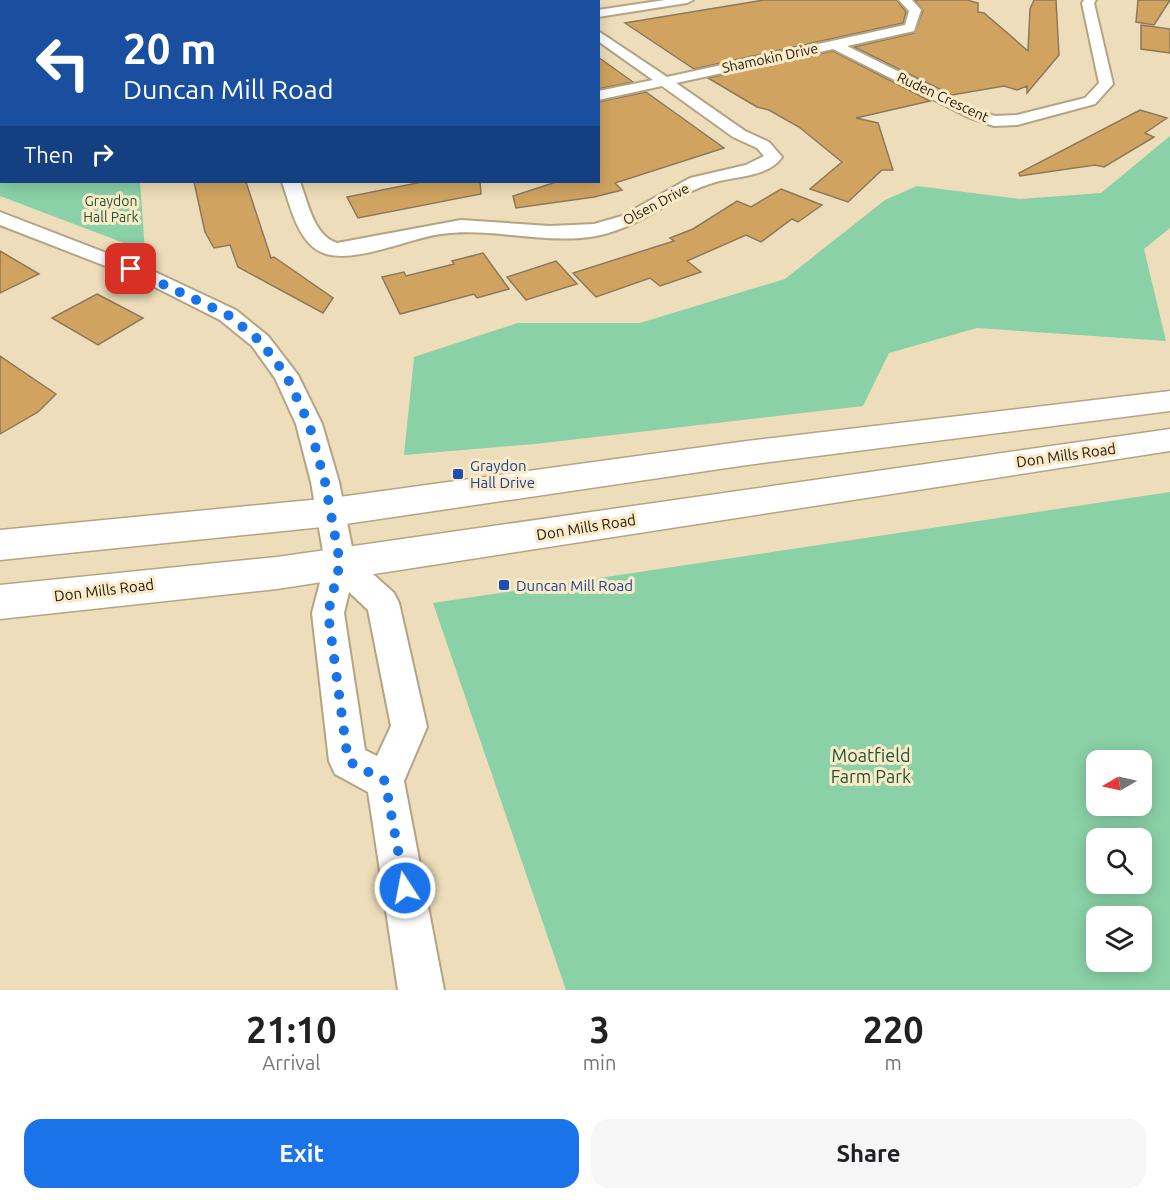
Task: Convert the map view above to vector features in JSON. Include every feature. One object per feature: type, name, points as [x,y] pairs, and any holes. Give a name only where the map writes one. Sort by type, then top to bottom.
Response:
[{"type":"main road","points":[[0,545],[332,512],[747,453],[1170,401]]},
{"type":"main road","name":"Don Mills Road","points":[[0,602],[277,573],[1170,440]]},
{"type":"street","points":[[600,14],[687,0]]},
{"type":"street","name":"Shamokin Drive","points":[[600,96],[910,28],[915,10],[905,0]]},
{"type":"street","name":"Ruden Crescent","points":[[834,44],[973,114],[994,121],[1017,120],[1090,100],[1106,84],[1088,3],[1090,0]]},
{"type":"street","name":"Olsen Drive","points":[[291,183],[313,236],[329,248],[349,248],[441,228],[476,225],[569,232],[605,227],[645,212],[686,186],[760,165],[774,157],[763,145],[739,134],[600,36]]},
{"type":"street","points":[[0,218],[146,275],[228,315],[260,341],[286,375],[309,424],[332,512],[340,563],[328,613],[348,761],[385,781]]},
{"type":"street","points":[[340,563],[383,603],[409,727],[385,781],[422,990]]},
{"type":"green space","points":[[1170,136],[1170,228],[1144,249],[1166,341],[977,328],[889,353],[863,406],[535,444],[404,455],[414,357],[518,323],[640,323],[785,279],[885,200],[917,186],[1020,199],[1101,193]]},
{"type":"green space","name":"Graydon Hall Park","points":[[0,183],[140,183],[145,251],[0,196]]},
{"type":"green space","name":"Moatfield Farm Park","points":[[1170,492],[1170,990],[566,990],[433,603]]},
{"type":"building","points":[[764,0],[897,0],[906,12],[903,23],[694,69],[625,23]]},
{"type":"building","points":[[915,0],[967,0],[978,3],[978,12],[984,13],[1028,51],[1030,9],[1034,0],[1056,0],[1059,55],[1027,93],[1027,86],[1017,90],[1004,86],[952,95],[854,47],[914,33],[923,11]]},
{"type":"building","points":[[1138,0],[1170,0],[1154,25],[1136,22]]},
{"type":"building","points":[[1141,25],[1170,29],[1170,53],[1141,49]]},
{"type":"building","points":[[833,51],[930,101],[856,118],[878,123],[893,170],[882,170],[848,202],[810,189],[842,162],[799,127],[769,110],[757,107],[708,78]]},
{"type":"building","points":[[600,58],[633,82],[600,89]]},
{"type":"building","points":[[646,92],[724,148],[615,183],[622,190],[594,197],[516,208],[513,196],[553,183],[600,183],[600,102]]},
{"type":"building","points":[[1140,110],[1167,118],[1145,133],[1154,137],[1104,167],[1095,165],[1020,176],[1019,173]]},
{"type":"building","points":[[194,183],[246,183],[271,258],[274,257],[333,298],[323,313],[238,267],[230,245],[214,248],[205,232]]},
{"type":"building","points":[[417,183],[480,183],[481,194],[358,218],[347,197]]},
{"type":"building","points":[[781,189],[822,205],[798,222],[792,219],[761,242],[746,235],[687,261],[701,272],[660,286],[650,278],[596,297],[573,273],[674,241],[670,238],[693,229],[737,201],[751,207]]},
{"type":"building","points":[[0,251],[39,274],[0,293]]},
{"type":"building","points":[[483,253],[509,289],[477,298],[474,294],[400,314],[382,277],[404,272],[406,276],[454,264],[452,261]]},
{"type":"building","points":[[556,261],[577,284],[526,300],[507,277]]},
{"type":"building","points":[[97,294],[143,318],[98,345],[52,318]]},
{"type":"building","points":[[0,356],[56,394],[38,412],[0,434]]},
{"type":"place","name":"Graydon Hall Drive","points":[[458,474]]},
{"type":"place","name":"Duncan Mill Road","points":[[504,585]]},
{"type":"route","points":[[131,269],[228,315],[260,341],[286,375],[309,424],[332,512],[340,563],[328,613],[348,761],[385,781],[405,888]]}]
